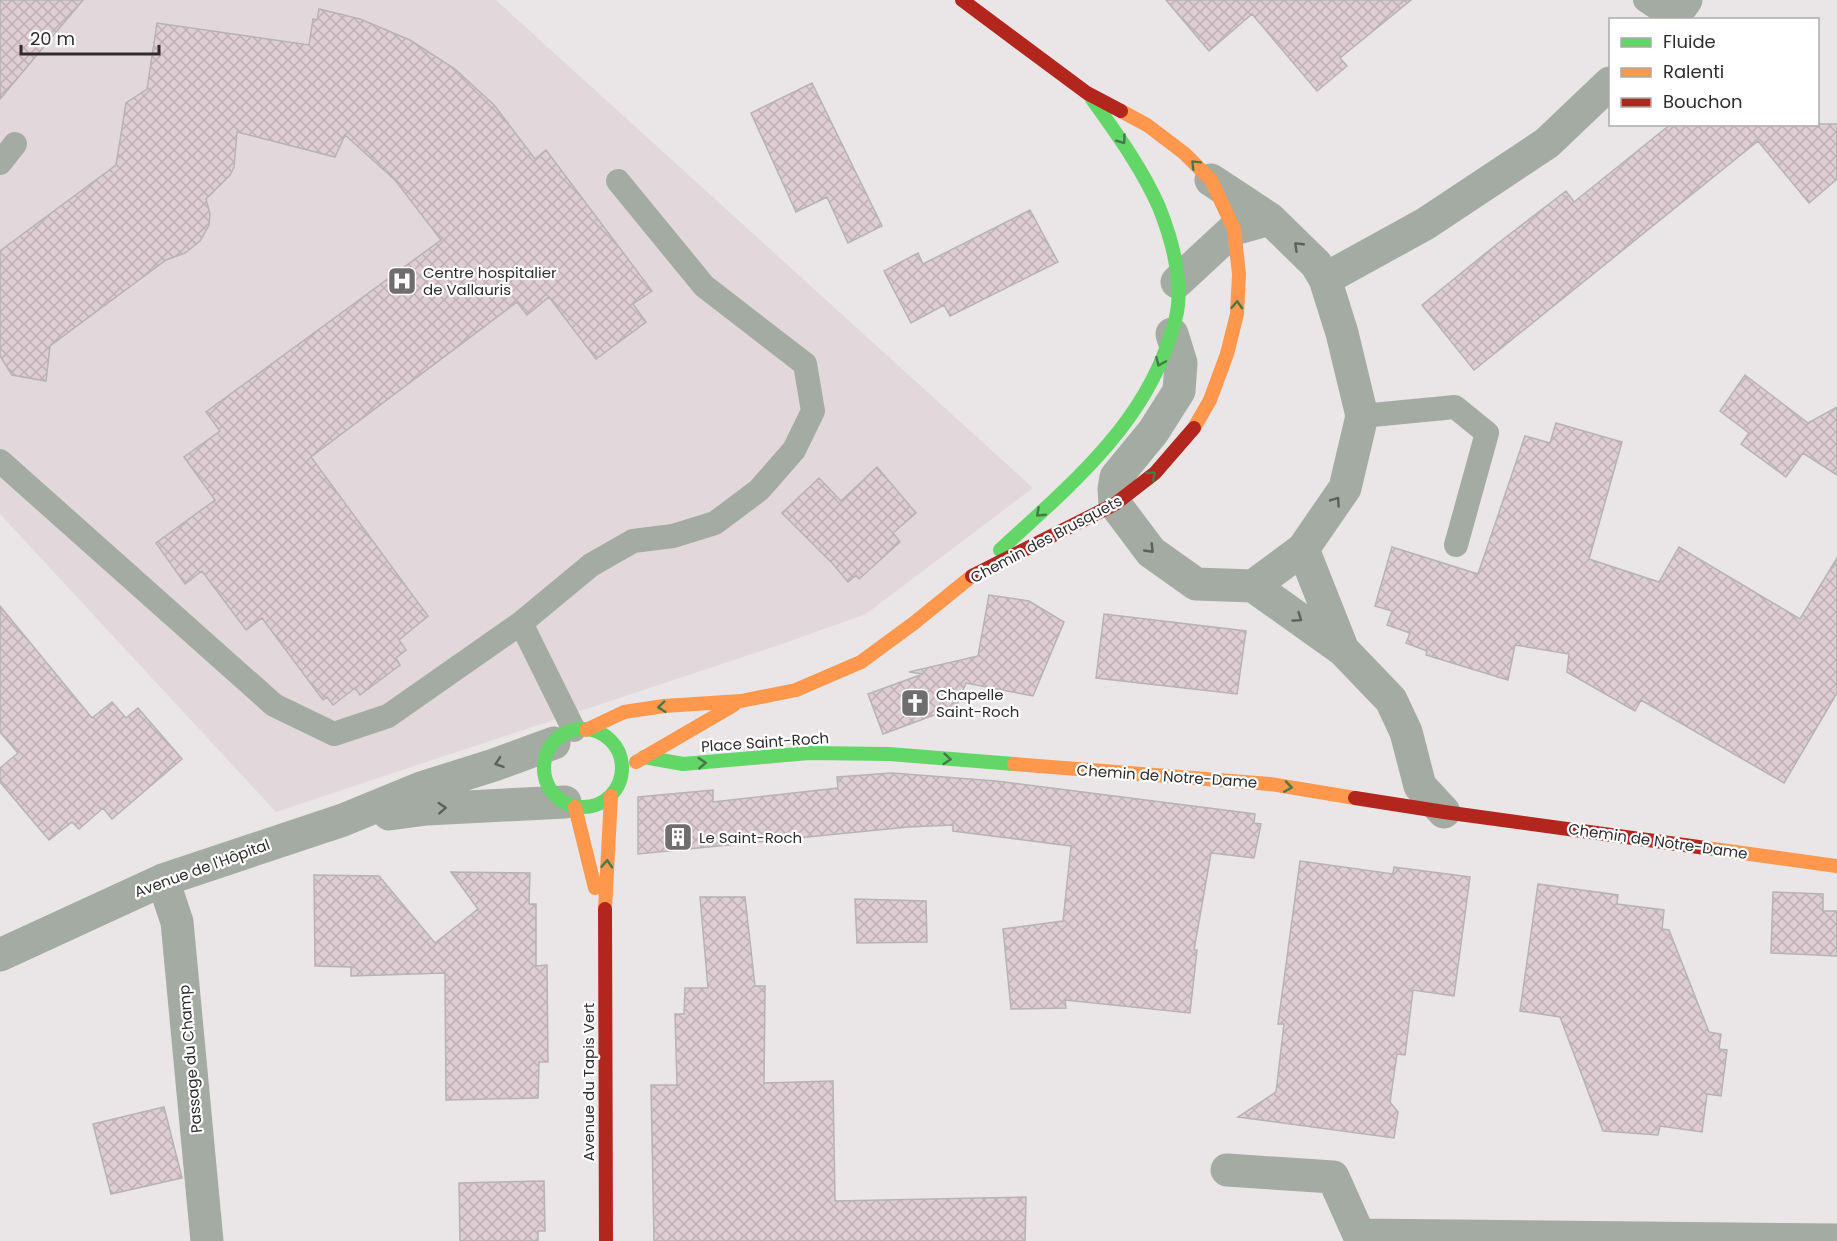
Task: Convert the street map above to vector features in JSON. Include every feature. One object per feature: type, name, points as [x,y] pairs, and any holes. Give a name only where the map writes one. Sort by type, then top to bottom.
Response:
[{"type":"main road","points":[[962,0],[1087,93],[1127,148],[1154,196],[1171,242],[1178,304],[1172,334],[1142,401],[1078,477],[973,575]]},
{"type":"main road","name":"Chemin des Brusquets","points":[[571,734],[624,712],[664,706],[741,701],[796,690],[861,662],[973,575],[1115,504],[1155,474],[1191,433],[1210,400],[1227,354],[1237,314],[1239,274],[1234,229],[1211,180],[1184,153],[1147,125],[1087,93]]},
{"type":"main road","name":"Chemin des Brusquets","points":[[622,771],[741,701]]},
{"type":"main road","points":[[598,732],[609,738],[617,748],[622,760],[622,771],[618,785],[611,796],[600,804],[570,804],[554,794],[547,782],[544,768],[547,755],[571,734],[598,732]]},
{"type":"main road","name":"Place Saint-Roch","points":[[644,757],[683,764],[808,753],[889,754]]},
{"type":"main road","name":"Chemin de Notre-Dame","points":[[889,754],[1270,784],[1444,812],[1837,866]]},
{"type":"main road","name":"Avenue du Tapis Vert","points":[[606,1241],[604,922],[611,796]]},
{"type":"main road","name":"Avenue du Tapis Vert","points":[[570,804],[604,922]]},
{"type":"street","points":[[1325,279],[1425,224],[1547,142],[1609,86]]},
{"type":"street","points":[[1211,180],[1270,219],[1316,264],[1325,279],[1362,416],[1345,488],[1303,549],[1253,586]]},
{"type":"street","points":[[1177,282],[1234,229],[1270,219]]},
{"type":"street","points":[[1172,334],[1181,363],[1179,391],[1153,432],[1116,477],[1115,504],[1150,552],[1196,584],[1253,586],[1343,650],[1391,700],[1406,732],[1420,786],[1444,812]]},
{"type":"street","points":[[1303,549],[1343,650]]},
{"type":"street","name":"Avenue de l'Hôpital","points":[[0,955],[162,880],[343,820],[421,788],[494,765],[571,734]]},
{"type":"street","name":"Avenue de l'Hôpital","points":[[343,820],[427,809],[570,804]]},
{"type":"street","name":"Passage du Champ","points":[[162,880],[177,922],[207,1241]]},
{"type":"street","points":[[1227,1170],[1333,1177],[1359,1235],[1837,1240]]},
{"type":"lane","points":[[1645,0],[1676,13]]},
{"type":"lane","points":[[0,461],[274,705],[334,734],[388,716],[521,623],[591,565],[633,541],[673,536],[715,523],[759,490],[794,450],[813,411],[805,364],[704,286],[618,181]]},
{"type":"lane","points":[[1362,416],[1455,407],[1487,433],[1456,545]]},
{"type":"lane","points":[[521,623],[571,734]]},
{"type":"shaded area","name":"Centre hospitalier de Vallauris","points":[[0,0],[496,0],[1033,488],[866,614],[276,812],[0,514]]},
{"type":"building","points":[[0,0],[83,0],[0,99]]},
{"type":"building","points":[[1166,0],[1411,0],[1340,58],[1347,66],[1317,91],[1252,14],[1209,51]]},
{"type":"building","points":[[319,9],[360,19],[410,40],[455,69],[494,105],[535,159],[546,150],[652,291],[633,304],[646,322],[596,359],[549,297],[527,315],[517,302],[311,457],[428,616],[399,640],[406,650],[396,658],[400,665],[360,695],[355,688],[333,705],[327,697],[323,700],[262,618],[246,630],[202,571],[185,584],[156,543],[215,500],[184,457],[220,431],[206,412],[441,240],[395,180],[345,135],[335,157],[237,132],[234,167],[230,175],[206,199],[210,214],[209,225],[200,241],[185,253],[166,260],[50,346],[46,381],[12,375],[0,356],[0,251],[116,165],[126,103],[147,89],[157,23],[309,45],[313,19],[317,20]]},
{"type":"building","points":[[812,83],[882,226],[848,243],[827,197],[796,212],[751,113]]},
{"type":"building","points":[[1837,124],[1837,179],[1809,203],[1758,141],[1474,370],[1422,305],[1566,191],[1574,202],[1669,126]]},
{"type":"building","points":[[1030,210],[1058,262],[950,316],[944,305],[911,323],[884,271],[918,253],[923,264]]},
{"type":"building","points":[[1745,375],[1808,423],[1837,407],[1837,475],[1803,453],[1786,477],[1741,444],[1749,433],[1720,411]]},
{"type":"building","points":[[1556,423],[1622,442],[1589,559],[1659,582],[1679,547],[1800,619],[1837,558],[1837,693],[1784,783],[1641,700],[1635,711],[1567,672],[1569,654],[1515,645],[1508,680],[1426,655],[1427,651],[1406,643],[1410,633],[1387,625],[1392,611],[1375,606],[1392,547],[1478,574],[1525,436],[1550,443]]},
{"type":"building","points":[[877,467],[916,513],[893,533],[900,542],[859,579],[856,575],[848,582],[782,513],[819,478],[841,501]]},
{"type":"building","points":[[989,595],[1029,601],[1064,622],[1033,696],[966,683],[956,707],[883,734],[868,694],[923,674],[909,672],[978,656]]},
{"type":"building","points":[[0,606],[92,718],[112,702],[126,718],[138,708],[182,759],[112,819],[103,808],[79,829],[72,822],[49,840],[0,782],[0,768],[18,753],[0,732]]},
{"type":"building","points":[[1104,614],[1246,631],[1237,694],[1096,678]]},
{"type":"building","points":[[892,773],[996,781],[1255,814],[1254,823],[1261,824],[1254,858],[1211,853],[1194,950],[1197,950],[1190,1013],[1065,1000],[1066,1008],[1011,1009],[1003,929],[1063,921],[1071,846],[953,831],[953,825],[908,827],[638,854],[638,797],[713,790],[713,802],[838,788],[837,777]]},
{"type":"building","points":[[1300,861],[1393,874],[1394,867],[1470,877],[1454,996],[1413,990],[1405,1055],[1397,1054],[1390,1102],[1398,1112],[1394,1138],[1238,1117],[1276,1092],[1284,1024],[1278,1024]]},
{"type":"building","points":[[451,872],[530,873],[529,904],[536,904],[536,966],[547,965],[548,1062],[539,1062],[538,1098],[446,1100],[445,973],[351,976],[351,967],[315,966],[314,875],[379,876],[435,943],[478,909]]},
{"type":"building","points":[[1538,884],[1618,895],[1617,904],[1664,910],[1662,929],[1669,930],[1709,1032],[1721,1034],[1719,1049],[1727,1050],[1721,1096],[1707,1094],[1702,1132],[1660,1126],[1658,1135],[1603,1131],[1560,1017],[1520,1011]]},
{"type":"building","points":[[1773,892],[1823,894],[1823,911],[1837,911],[1837,956],[1771,953]]},
{"type":"building","points":[[700,897],[745,897],[755,986],[765,986],[764,1083],[833,1081],[835,1201],[1026,1197],[1025,1241],[654,1241],[651,1085],[677,1085],[675,1014],[684,1014],[685,988],[708,988]]},
{"type":"building","points":[[855,899],[926,901],[927,942],[857,943]]},
{"type":"building","points":[[164,1107],[182,1178],[111,1194],[93,1124]]},
{"type":"building","points":[[544,1181],[545,1231],[538,1231],[538,1241],[460,1241],[459,1183]]},
{"type":"traffic: fast","points":[[1000,550],[1075,480],[1121,429],[1156,372],[1177,314],[1179,293],[1176,267],[1171,242],[1159,207],[1137,165],[1092,99]]},
{"type":"traffic: fast","points":[[583,729],[598,732],[610,741],[619,753],[622,768],[619,783],[610,795],[598,804],[583,807],[568,804],[556,795],[547,783],[544,768],[547,753],[556,741],[568,732],[583,729]]},
{"type":"traffic: fast","points":[[644,757],[683,764],[809,753],[889,754],[1014,764]]},
{"type":"traffic: slow","points":[[1121,111],[1147,125],[1184,153],[1211,180],[1234,229],[1239,274],[1237,314],[1227,354],[1210,400],[1194,428]]},
{"type":"traffic: slow","points":[[586,730],[624,712],[664,706],[741,701],[796,690],[861,662],[972,576]]},
{"type":"traffic: slow","points":[[636,762],[734,705]]},
{"type":"traffic: slow","points":[[1014,764],[1270,784],[1355,798]]},
{"type":"traffic: slow","points":[[605,909],[611,796]]},
{"type":"traffic: slow","points":[[575,807],[595,888]]},
{"type":"traffic: slow","points":[[1706,848],[1837,866]]},
{"type":"traffic: jam","points":[[962,0],[1087,93],[1121,111]]},
{"type":"traffic: jam","points":[[972,576],[1115,504],[1155,473],[1194,428]]},
{"type":"traffic: jam","points":[[1355,798],[1706,848]]},
{"type":"traffic: jam","points":[[605,909],[606,1241]]},
{"type":"place","name":"Centre hospitalier de Vallauris","points":[[402,281]]},
{"type":"place","name":"Chapelle Saint-Roch","points":[[915,703]]},
{"type":"place","name":"Le Saint-Roch","points":[[678,837]]}]
